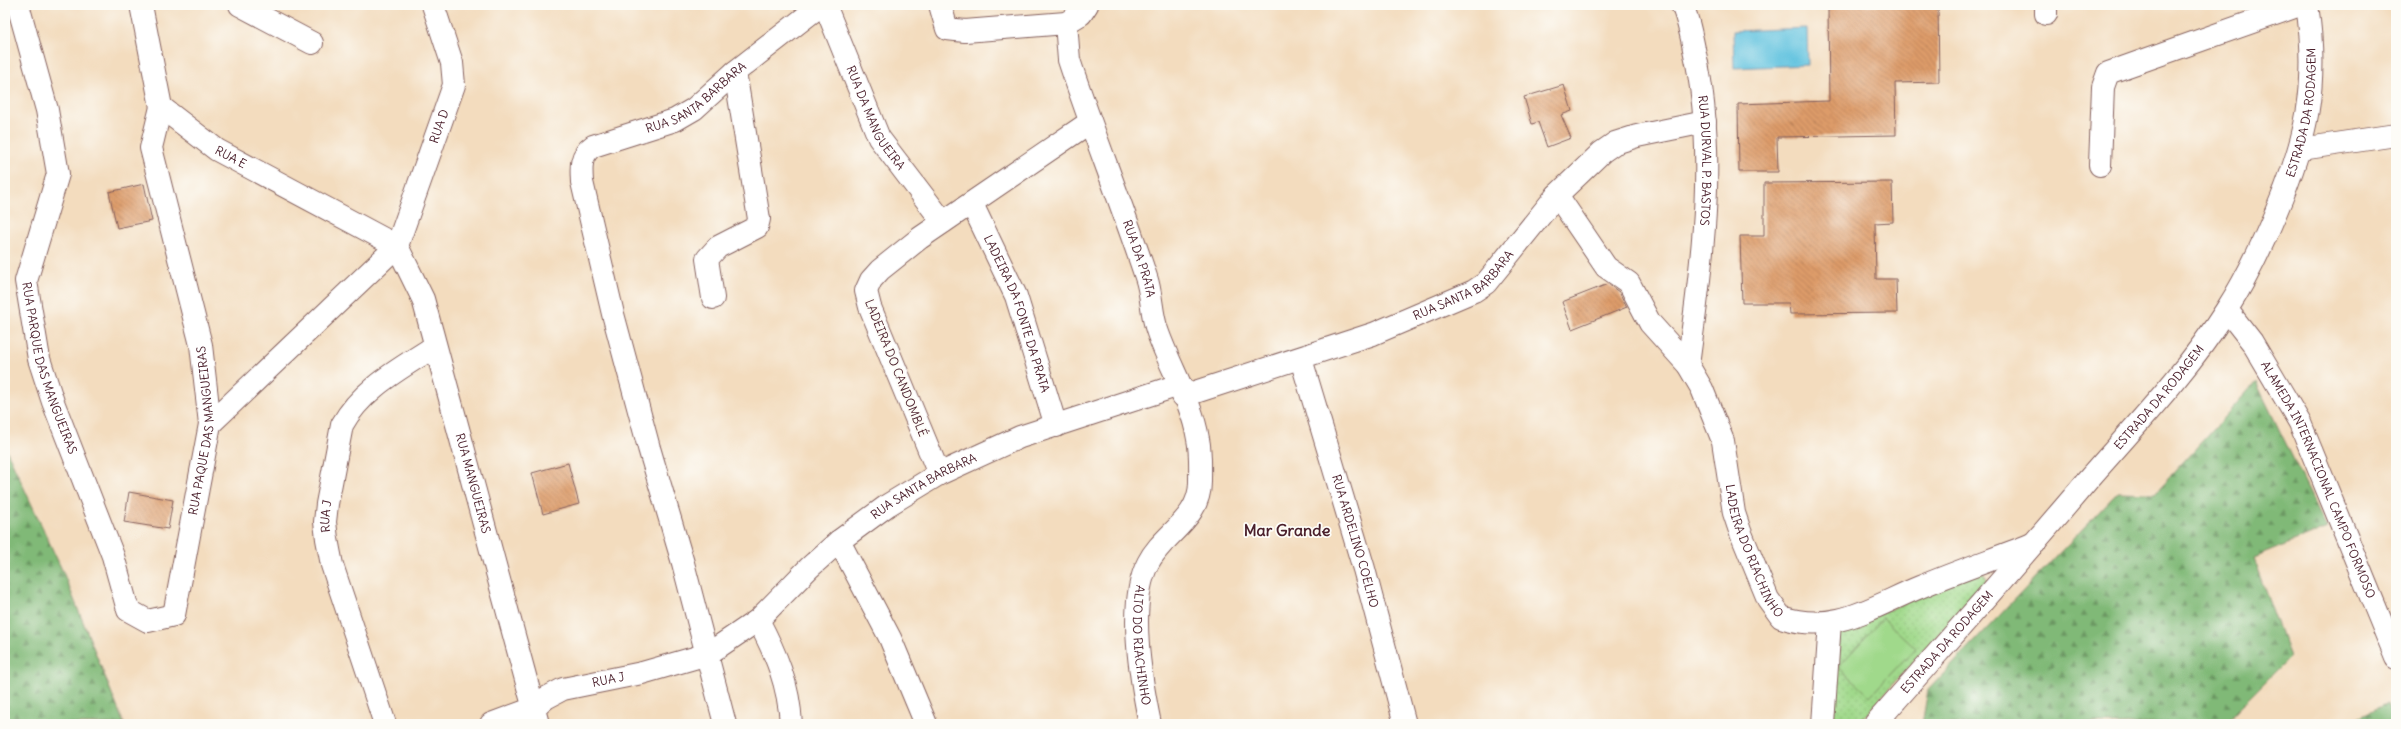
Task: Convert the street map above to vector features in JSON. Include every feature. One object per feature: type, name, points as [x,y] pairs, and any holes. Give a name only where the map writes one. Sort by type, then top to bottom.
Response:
[{"type":"street","name":"RUA PARQUE DAS MANGUEIRAS","points":[[18,5],[47,110],[58,174],[26,281],[39,359],[53,402],[114,556],[128,610],[148,621],[174,615]]},
{"type":"street","points":[[141,5],[161,108]]},
{"type":"street","points":[[240,5],[312,43]]},
{"type":"street","name":"RUA D","points":[[398,246],[454,85],[452,63],[433,5]]},
{"type":"street","name":"RUA SANTA BARBARA","points":[[821,5],[735,72],[694,109],[675,120],[593,146],[586,151],[582,159],[582,182],[631,381],[708,654],[758,620],[809,568],[839,542],[888,505],[939,474],[1020,437],[1181,390],[1301,359],[1373,334],[1474,291],[1486,282],[1558,195],[1602,152],[1615,143],[1638,136],[1704,122]]},
{"type":"street","name":"RUA DA MANGUEIRA","points":[[825,5],[879,138],[943,222]]},
{"type":"street","points":[[940,5],[947,29],[955,30],[1066,23],[1081,14],[1087,5]]},
{"type":"street","name":"RUA DURVAL P. BASTOS","points":[[1682,5],[1698,68],[1704,122],[1705,202],[1688,365]]},
{"type":"street","points":[[2100,165],[2103,87],[2108,73],[2300,5]]},
{"type":"street","name":"ESTRADA DA RODAGEM","points":[[1875,724],[2035,543],[2185,367],[2227,310],[2255,260],[2301,149],[2308,115],[2313,77],[2311,31],[2307,5]]},
{"type":"street","name":"RUA DA PRATA","points":[[1066,23],[1069,60],[1147,280],[1156,329],[1181,390]]},
{"type":"street","points":[[713,298],[707,260],[718,247],[757,226],[759,219],[735,72]]},
{"type":"street","name":"RUA PAQUE DAS MANGUEIRAS","points":[[161,108],[151,148],[201,345],[210,424],[174,615]]},
{"type":"street","name":"RUA E","points":[[161,108],[218,150],[398,246]]},
{"type":"street","points":[[943,222],[972,204],[1090,122]]},
{"type":"street","points":[[2301,149],[2396,135]]},
{"type":"street","name":"LADEIRA DO RIACHINHO","points":[[1558,195],[1599,258],[1613,273],[1629,283],[1650,323],[1688,365],[1714,417],[1723,441],[1734,513],[1768,599],[1781,617],[1809,622],[1830,622],[1857,616],[1921,586],[2035,543]]},
{"type":"street","name":"LADEIRA DA FONTE DA PRATA","points":[[972,204],[1016,296],[1056,426]]},
{"type":"street","name":"LADEIRA DO CANDOMBLÉ","points":[[939,474],[870,307],[866,291],[871,280],[880,270],[943,222]]},
{"type":"street","points":[[210,424],[398,246]]},
{"type":"street","name":"RUA MANGUEIRAS","points":[[398,246],[423,299],[536,716]]},
{"type":"street","name":"ALAMEDA INTERNACIONAL CAMPO FORMOSO","points":[[2227,310],[2252,342],[2300,423],[2396,658]]},
{"type":"street","name":"RUA J","points":[[385,724],[332,565],[324,522],[342,425],[350,411],[372,389],[436,346]]},
{"type":"street","name":"RUA ARDELINO COELHO","points":[[1301,359],[1364,569],[1405,724]]},
{"type":"street","name":"ALTO DO RIACHINHO","points":[[1150,724],[1138,662],[1138,613],[1141,580],[1154,552],[1187,518],[1197,504],[1200,484],[1198,439],[1181,390]]},
{"type":"street","points":[[839,542],[890,638],[926,724]]},
{"type":"street","points":[[758,620],[776,652],[785,679],[791,724]]},
{"type":"street","points":[[1824,724],[1830,622]]},
{"type":"street","points":[[708,654],[725,724]]},
{"type":"street","name":"RUA J","points":[[491,724],[536,716],[546,698],[563,689],[642,673],[708,654]]},
{"type":"green space","points":[[2256,382],[2327,528],[2253,558],[2290,657],[2236,711],[2226,724],[1922,724],[1928,690],[2118,492],[2155,493]]},
{"type":"green space","points":[[5,447],[63,572],[124,724],[5,724]]},
{"type":"green space","points":[[1981,570],[1987,580],[1857,724],[1837,724],[1834,719],[1833,634]]},
{"type":"green space","points":[[1883,618],[1915,648],[1870,696],[1838,667]]},
{"type":"green space","points":[[2387,703],[2394,724],[2346,724]]},
{"type":"water","points":[[1807,28],[1808,65],[1734,68],[1733,31]]},
{"type":"building","points":[[1828,5],[1938,5],[1939,82],[1895,83],[1896,135],[1777,137],[1778,172],[1739,172],[1738,104],[1829,101]]},
{"type":"building","points":[[1564,85],[1572,111],[1561,115],[1571,138],[1547,147],[1538,122],[1532,124],[1524,97]]},
{"type":"building","points":[[1892,182],[1893,222],[1875,223],[1876,279],[1896,279],[1897,313],[1790,314],[1789,303],[1742,303],[1740,236],[1764,236],[1764,183]]},
{"type":"building","points":[[144,184],[152,221],[117,228],[109,192]]},
{"type":"building","points":[[1608,284],[1619,292],[1627,307],[1572,329],[1562,302]]},
{"type":"building","points":[[568,463],[579,504],[543,514],[532,473]]},
{"type":"building","points":[[129,492],[173,500],[168,529],[124,522]]},
{"type":"district","name":"Mar Grande","points":[[1287,530]]}]
